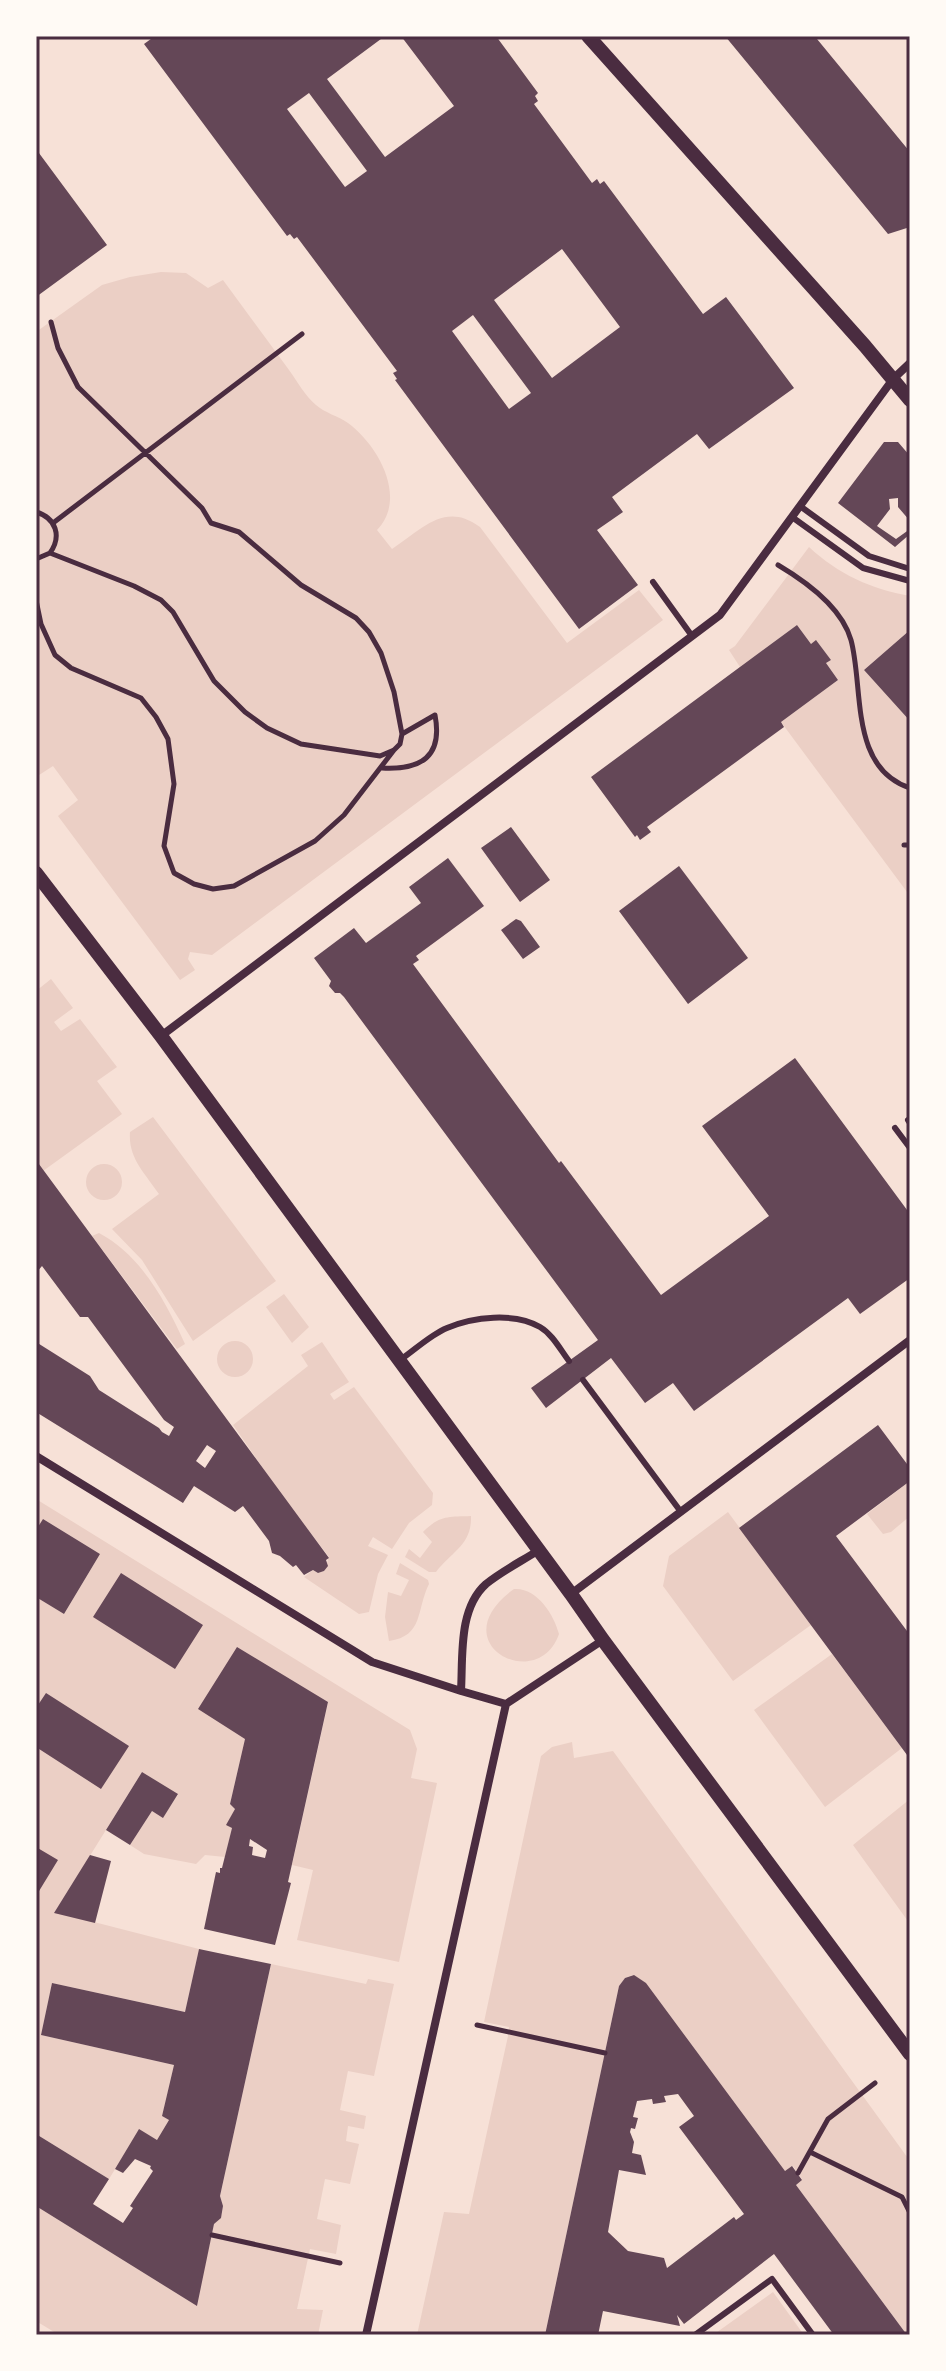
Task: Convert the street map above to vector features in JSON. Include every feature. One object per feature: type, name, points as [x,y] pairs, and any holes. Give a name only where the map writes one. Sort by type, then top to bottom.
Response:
[{"type":"street","points":[[588,36],[910,400]]},
{"type":"street","points":[[161,1036],[720,615],[893,379],[910,363]]},
{"type":"street","points":[[36,873],[161,1036],[910,2054]]},
{"type":"street","points":[[571,1594],[910,1340]]},
{"type":"street","points":[[36,1456],[372,1662],[506,1704]]},
{"type":"street","points":[[461,1691],[469,1608],[485,1585],[539,1550]]},
{"type":"street","points":[[366,2335],[506,1704],[603,1640]]},
{"type":"lane","points":[[800,506],[869,556],[910,569]]},
{"type":"lane","points":[[792,517],[863,568],[910,581]]},
{"type":"lane","points":[[653,582],[692,636]]},
{"type":"lane","points":[[895,1128],[910,1148]]},
{"type":"lane","points":[[400,1360],[444,1329],[469,1320],[498,1318],[523,1320],[541,1327],[569,1361]]},
{"type":"lane","points":[[583,1380],[681,1512]]},
{"type":"lane","points":[[695,2335],[772,2279],[813,2335]]},
{"type":"path","points":[[36,600],[41,624],[55,655],[71,668],[141,698],[156,717],[168,739],[174,784],[164,846],[174,873],[194,884],[213,889],[234,886],[315,841],[344,815],[400,744],[402,734],[390,679],[369,632],[356,618],[301,585],[239,532],[211,523],[202,508],[78,387],[58,348],[51,322]]},
{"type":"path","points":[[53,523],[302,334]]},
{"type":"path","points":[[36,512],[53,523],[57,539],[50,553],[36,559]]},
{"type":"path","points":[[50,553],[161,600],[173,612],[214,681],[245,712],[267,728],[301,744],[380,756],[394,750]]},
{"type":"path","points":[[764,556],[820,596],[839,619],[851,639],[860,716],[875,761],[901,785],[910,788]]},
{"type":"path","points":[[381,768],[397,769],[431,756],[437,743],[435,715],[402,734]]},
{"type":"path","points":[[477,2025],[605,2053]]},
{"type":"path","points":[[798,2173],[828,2119],[875,2083]]},
{"type":"path","points":[[810,2152],[902,2197],[910,2213]]},
{"type":"path","points":[[212,2235],[340,2263]]},
{"type":"shaded area","points":[[161,272],[186,273],[208,288],[223,280],[308,397],[320,408],[348,423],[370,444],[379,458],[389,488],[390,503],[386,517],[377,530],[392,549],[434,521],[456,517],[480,527],[567,643],[639,590],[663,620],[212,955],[190,952],[188,959],[195,970],[180,980],[58,816],[78,800],[53,766],[36,777],[36,332],[102,285]]},
{"type":"shaded area","points":[[809,547],[856,579],[910,596],[910,630],[864,670],[910,721],[910,896],[781,722],[838,680],[826,663],[831,660],[817,641],[811,644],[797,625],[740,667],[729,650]]},
{"type":"shaded area","points":[[51,979],[73,1008],[54,1022],[61,1031],[80,1019],[117,1067],[97,1081],[122,1114],[43,1171],[36,1160],[36,991]]},
{"type":"shaded area","points":[[153,1117],[276,1281],[193,1341],[142,1260],[112,1229],[159,1194],[138,1165],[130,1141],[130,1132]]},
{"type":"shaded area","points":[[104,1164],[117,1169],[122,1182],[117,1195],[104,1200],[91,1195],[86,1182],[91,1169]]},
{"type":"shaded area","points":[[99,1233],[127,1254],[151,1281],[185,1344],[177,1349],[92,1236]]},
{"type":"shaded area","points":[[284,1294],[309,1327],[292,1343],[266,1307]]},
{"type":"shaded area","points":[[235,1341],[248,1346],[253,1359],[248,1372],[235,1377],[222,1372],[217,1359],[222,1346]]},
{"type":"shaded area","points":[[322,1342],[349,1382],[330,1394],[334,1400],[354,1387],[433,1493],[432,1505],[409,1523],[392,1549],[373,1537],[368,1546],[388,1555],[378,1574],[369,1612],[359,1614],[304,1577],[313,1570],[318,1573],[324,1571],[329,1557],[233,1425],[308,1366],[301,1355]]},
{"type":"shaded area","points":[[910,1481],[910,1516],[891,1532],[883,1534],[867,1514]]},
{"type":"shaded area","points":[[36,1499],[410,1730],[417,1749],[411,1778],[437,1783],[399,1962],[297,1940],[313,1870],[292,1865],[328,1703],[237,1648],[245,1739],[230,1804],[235,1809],[227,1825],[232,1828],[225,1857],[205,1855],[196,1864],[144,1854],[130,1845],[152,1811],[163,1817],[178,1795],[142,1772],[55,1912],[199,1949],[185,2012],[52,1983],[41,2035],[174,2065],[162,2116],[169,2120],[157,2140],[139,2130],[109,2179],[36,2134],[36,1597],[64,1614],[100,1554],[43,1519],[36,1530]]},
{"type":"shaded area","points":[[728,1512],[811,1625],[733,1681],[663,1586],[669,1556]]},
{"type":"shaded area","points":[[471,1516],[465,1541],[436,1572],[429,1572],[405,1557],[409,1549],[420,1558],[432,1542],[423,1532],[434,1522]]},
{"type":"shaded area","points":[[400,1563],[428,1580],[429,1584],[414,1628],[408,1634],[389,1641],[385,1617],[388,1592],[401,1596],[409,1580],[396,1574]]},
{"type":"shaded area","points":[[514,1589],[530,1592],[543,1603],[559,1634],[548,1652],[533,1660],[516,1661],[500,1655],[490,1643],[486,1627],[494,1609]]},
{"type":"shaded area","points":[[832,1654],[902,1748],[825,1807],[754,1710]]},
{"type":"shaded area","points":[[572,1742],[574,1758],[613,1751],[910,2161],[910,2335],[796,2185],[802,2179],[793,2166],[785,2171],[646,1983],[633,1975],[625,1978],[619,1986],[545,2335],[417,2335],[444,2212],[469,2214],[508,2036],[509,2027],[484,2022],[541,1756],[552,1747]]},
{"type":"shaded area","points":[[910,1799],[910,1924],[853,1845]]},
{"type":"shaded area","points":[[271,1964],[366,1984],[368,1979],[394,1984],[374,2076],[348,2071],[340,2110],[366,2116],[364,2129],[348,2126],[346,2141],[359,2144],[350,2184],[325,2179],[317,2219],[341,2225],[336,2254],[310,2249],[297,2309],[323,2310],[318,2335],[59,2335],[36,2321],[36,2206],[196,2305],[214,2224],[222,2212],[220,2196]]},
{"type":"shaded area","points":[[773,2292],[804,2335],[713,2335]]},
{"type":"building","points":[[155,36],[385,36],[327,79],[385,157],[454,106],[401,36],[496,36],[538,93],[535,96],[538,101],[534,104],[592,183],[597,179],[600,184],[604,181],[703,314],[726,297],[794,388],[709,449],[697,434],[612,497],[623,512],[597,530],[638,585],[579,629],[395,380],[393,373],[397,371],[297,237],[287,236],[144,44]],"holes":[[[309,93],[367,171],[345,187],[287,109]],[[562,249],[620,327],[552,378],[494,300]],[[473,315],[531,393],[509,409],[452,331]]]},
{"type":"building","points":[[725,36],[820,36],[817,39],[910,152],[910,227],[888,234]]},
{"type":"building","points":[[36,149],[107,245],[36,297]]},
{"type":"building","points":[[884,442],[898,442],[910,456],[910,521],[898,507],[898,498],[889,499],[890,509],[877,526],[896,539],[910,529],[910,534],[895,547],[838,503]]},
{"type":"building","points":[[797,625],[811,644],[816,640],[831,660],[826,663],[838,680],[781,722],[784,727],[647,827],[651,832],[640,840],[637,835],[635,837],[591,777]]},
{"type":"building","points":[[910,630],[910,721],[864,670]]},
{"type":"building","points":[[511,827],[550,880],[520,902],[481,848]]},
{"type":"building","points":[[448,858],[484,906],[416,956],[419,960],[413,964],[559,1163],[561,1161],[661,1295],[769,1216],[702,1126],[795,1058],[910,1214],[910,1278],[860,1314],[848,1298],[694,1411],[673,1383],[645,1403],[611,1358],[546,1408],[531,1388],[598,1340],[344,997],[329,986],[331,981],[314,958],[354,928],[366,943],[421,903],[409,887]]},
{"type":"building","points":[[679,866],[748,958],[688,1004],[619,911]]},
{"type":"building","points":[[516,919],[521,921],[540,947],[523,959],[501,930]]},
{"type":"building","points":[[36,1160],[329,1558],[324,1571],[318,1573],[313,1570],[304,1575],[296,1565],[293,1567],[272,1553],[269,1541],[243,1506],[235,1512],[194,1486],[183,1503],[36,1412],[36,1342],[90,1376],[99,1390],[162,1432],[169,1436],[174,1427],[164,1420],[88,1317],[80,1317],[42,1266],[36,1273]],"holes":[[[207,1445],[216,1451],[205,1468],[196,1461]]]},
{"type":"building","points":[[878,1425],[910,1468],[910,1481],[836,1536],[910,1635],[910,1759],[739,1528]]},
{"type":"building","points":[[43,1519],[100,1554],[64,1614],[36,1597],[36,1530]]},
{"type":"building","points":[[121,1573],[203,1625],[175,1669],[93,1617]]},
{"type":"building","points":[[237,1647],[328,1702],[288,1882],[291,1883],[275,1945],[204,1929],[216,1872],[220,1873],[222,1868],[232,1828],[226,1825],[235,1809],[230,1804],[245,1739],[198,1709]],"holes":[[[250,1839],[267,1850],[265,1858],[252,1855]]]},
{"type":"building","points":[[46,1693],[129,1746],[101,1789],[36,1747],[36,1708]]},
{"type":"building","points":[[142,1772],[178,1794],[163,1818],[152,1811],[130,1845],[106,1830]]},
{"type":"building","points":[[36,1847],[58,1860],[36,1896]]},
{"type":"building","points":[[90,1855],[111,1861],[95,1923],[54,1913]]},
{"type":"building","points":[[199,1949],[271,1964],[220,2196],[223,2206],[221,2218],[214,2224],[197,2306],[36,2206],[36,2134],[109,2179],[93,2204],[123,2223],[133,2208],[130,2206],[153,2171],[151,2166],[135,2159],[123,2173],[115,2169],[139,2129],[157,2140],[169,2120],[162,2116],[174,2065],[41,2035],[52,1983],[185,2012]]},
{"type":"building","points":[[634,1975],[646,1983],[785,2171],[792,2166],[802,2180],[796,2185],[907,2335],[834,2335],[774,2254],[684,2324],[677,2315],[680,2326],[603,2311],[598,2335],[545,2335],[619,1986],[625,1978]],"holes":[[[678,2094],[694,2116],[679,2127],[744,2214],[736,2220],[734,2217],[667,2268],[664,2258],[628,2251],[608,2232],[619,2170],[646,2175],[641,2155],[632,2153],[634,2142],[630,2132],[631,2128],[635,2129],[638,2118],[633,2117],[637,2101],[652,2099],[653,2104],[666,2102],[664,2096]]]}]
